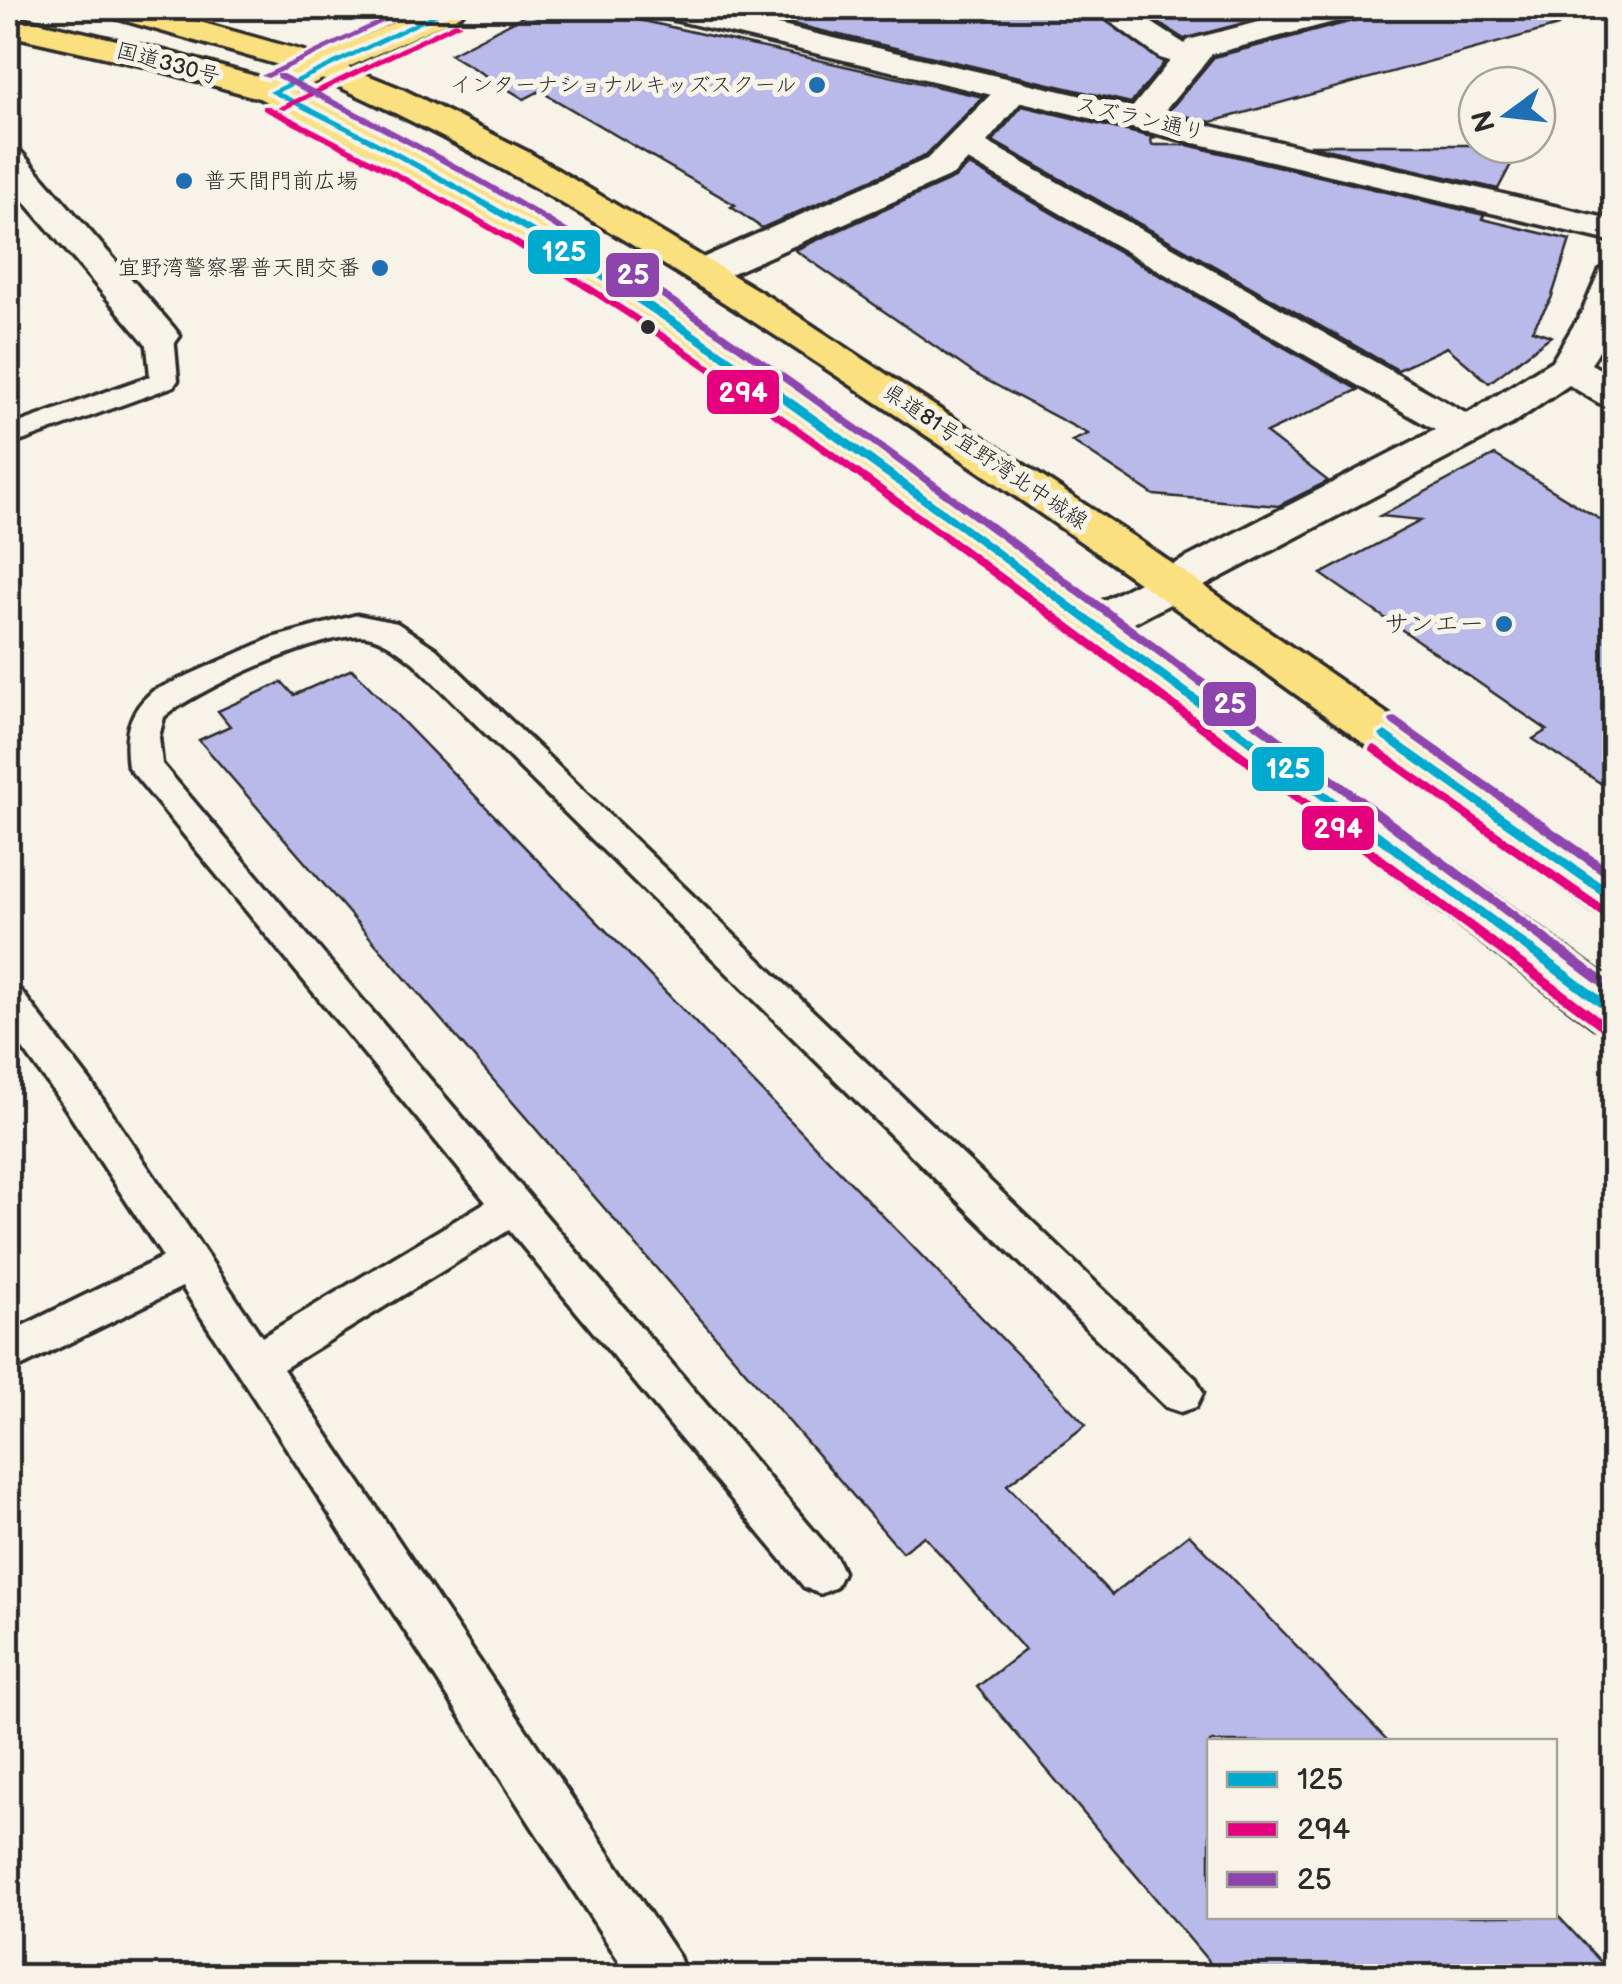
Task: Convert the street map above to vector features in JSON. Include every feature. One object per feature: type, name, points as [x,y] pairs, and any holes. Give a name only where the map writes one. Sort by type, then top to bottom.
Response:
[{"type":"main road","name":"国道330号","points":[[116,8],[325,68]]},
{"type":"main road","points":[[273,92],[450,8]]},
{"type":"main road","name":"国道330号","points":[[8,25],[148,57],[273,92]]},
{"type":"main road","name":"県道81号宜野湾北中城線","points":[[325,68],[414,105],[511,156],[887,390],[1170,584],[1614,898]]},
{"type":"main road","points":[[273,92],[390,145],[651,304],[1095,624],[1614,1012]]},
{"type":"street","name":"スズラン通り","points":[[666,8],[1614,231]]},
{"type":"street","points":[[1108,8],[1172,51],[1188,56]]},
{"type":"street","points":[[1140,120],[1188,56],[1200,46],[1349,8]]},
{"type":"street","points":[[703,272],[940,167],[1014,90]]},
{"type":"street","points":[[964,144],[1467,431]]},
{"type":"street","points":[[8,160],[160,336]]},
{"type":"street","points":[[8,222],[50,209]]},
{"type":"street","points":[[1095,624],[1467,431],[1568,368],[1603,310],[1614,278]]},
{"type":"street","points":[[1568,368],[1614,394]]},
{"type":"lane","points":[[8,437],[164,380],[160,336]]},
{"type":"lane","points":[[820,1572],[145,767],[140,732],[154,705],[190,685],[308,635],[354,625],[392,630],[440,670],[1182,1393]]},
{"type":"lane","points":[[8,1001],[76,1092],[660,1976]]},
{"type":"lane","points":[[256,1364],[514,1206]]},
{"type":"lane","points":[[8,1354],[189,1264]]},
{"type":"building","points":[[539,8],[586,8],[983,97],[925,156],[762,228],[731,207],[735,205],[540,91],[524,99],[450,54]]},
{"type":"building","points":[[752,8],[1089,8],[1164,63],[1131,103],[745,13]]},
{"type":"building","points":[[1135,8],[1300,8],[1184,39]]},
{"type":"building","points":[[1369,8],[1556,8],[1558,26],[1211,122],[1168,112],[1214,57],[1361,19]]},
{"type":"building","points":[[1022,106],[1156,138],[1151,139],[1152,145],[1187,145],[1484,215],[1482,219],[1570,240],[1551,299],[1532,330],[1551,336],[1489,383],[1447,347],[1398,370],[993,141]]},
{"type":"building","points":[[1309,145],[1457,145],[1457,165],[1511,165],[1498,189]]},
{"type":"building","points":[[969,165],[1358,390],[1266,433],[1328,481],[1278,506],[1154,495],[1072,441],[1088,434],[975,374],[795,250],[955,178]]},
{"type":"building","name":"サンエー","points":[[1495,455],[1614,528],[1614,792],[1533,739],[1547,730],[1321,574],[1422,520],[1380,516]]},
{"type":"building","points":[[352,669],[1086,1425],[1007,1485],[1112,1595],[1189,1534],[1386,1739],[1207,1739],[1207,1919],[1558,1916],[1614,1976],[1221,1976],[977,1687],[1025,1650],[924,1536],[902,1552],[199,740],[230,726],[218,711],[282,682],[294,695]]},
{"type":"transit line","name":"25","points":[[265,76],[410,8]]},
{"type":"transit line","name":"125","points":[[273,92],[450,8]]},
{"type":"transit line","name":"294","points":[[281,108],[458,24]]},
{"type":"transit line","name":"25","points":[[280,76],[462,170],[719,332],[1049,569],[1614,991]]},
{"type":"transit line","name":"125","points":[[273,92],[455,186],[714,349],[964,528],[1614,1012]]},
{"type":"transit line","name":"294","points":[[266,108],[446,201],[701,363],[948,539],[1604,1026]]},
{"type":"transit line","name":"25","points":[[1395,721],[1614,877]]},
{"type":"transit line","name":"125","points":[[1385,735],[1614,898]]},
{"type":"transit line","name":"294","points":[[1375,749],[1604,912]]},
{"type":"place","name":"インターナショナルキッズスクール","points":[[817,85]]},
{"type":"place","name":"普天間門前広場","points":[[184,181]]},
{"type":"place","name":"宜野湾警察署普天間交番","points":[[380,268]]},
{"type":"place","name":"サンエー","points":[[1504,624]]}]
